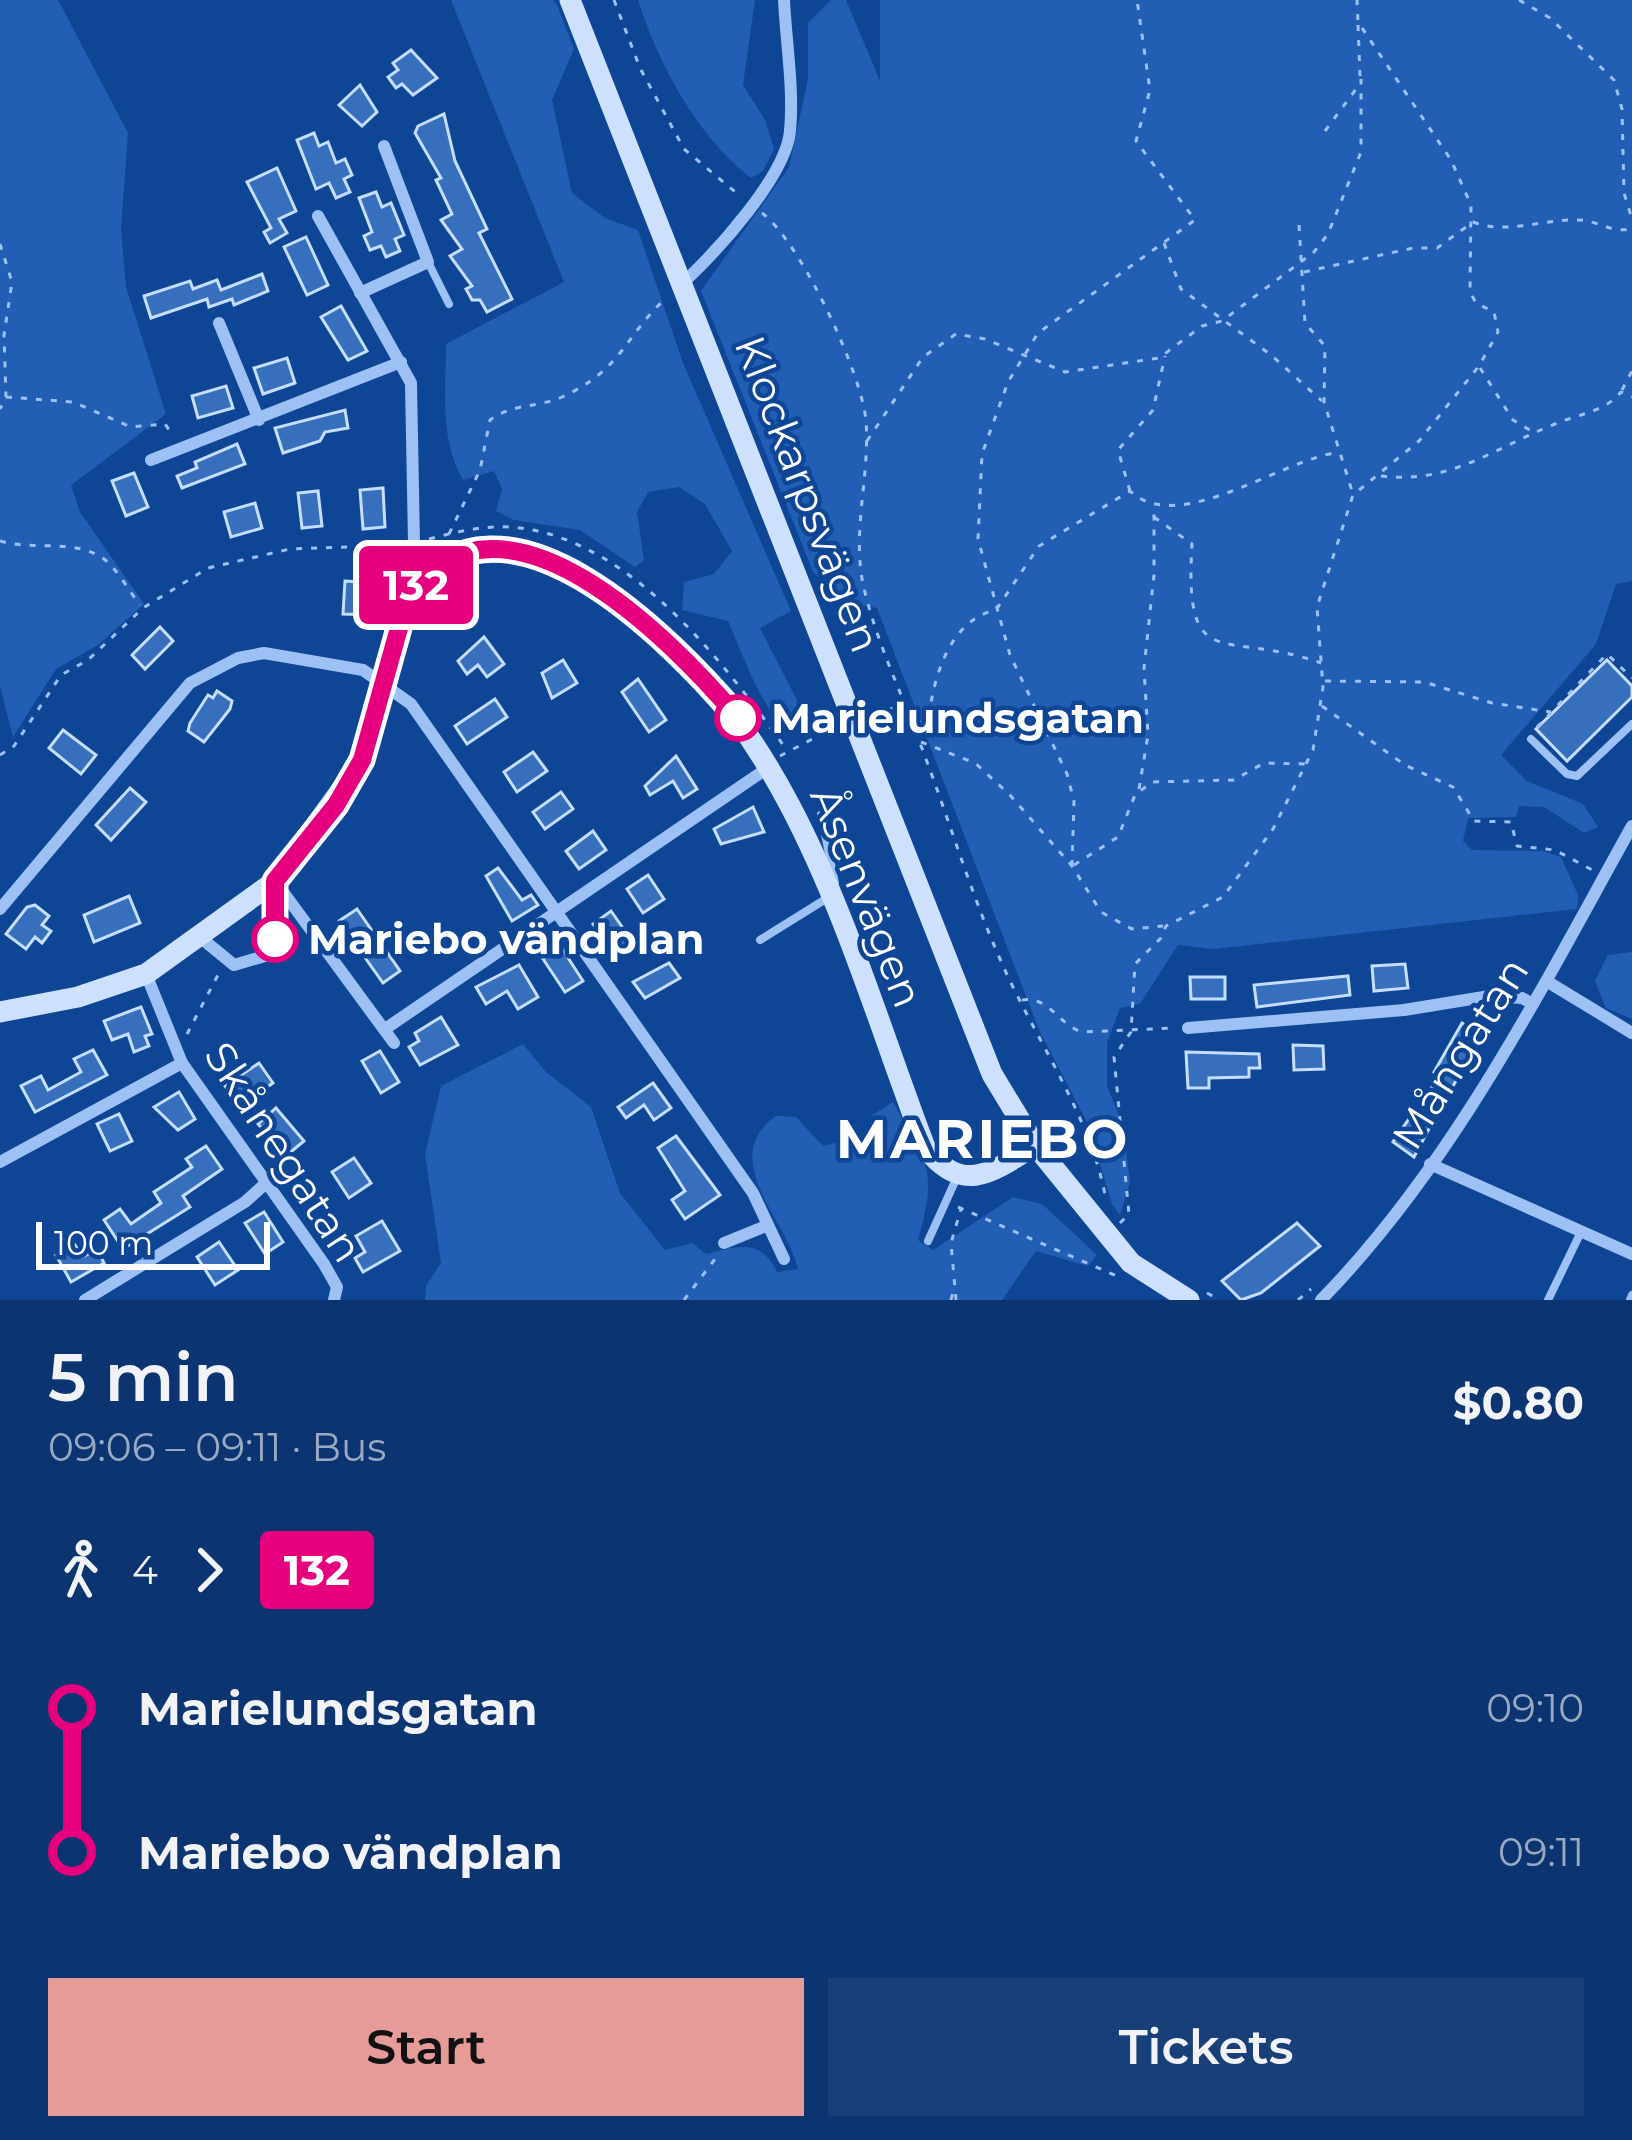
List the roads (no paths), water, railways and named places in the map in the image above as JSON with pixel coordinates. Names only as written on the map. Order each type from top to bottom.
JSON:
[{"type":"street","name":"Klockarpsvägen","points":[[570,0],[685,282],[968,1021],[1035,1145]]},
{"type":"street","points":[[685,282],[775,172],[790,134],[784,0]]},
{"type":"street","points":[[360,292],[428,262],[384,146]]},
{"type":"street","points":[[0,1012],[78,997],[146,974],[201,938],[275,881],[336,805],[362,760],[408,596],[423,575],[414,543],[414,406],[401,362],[318,216]]},
{"type":"street","points":[[219,323],[260,420]]},
{"type":"street","points":[[151,460],[401,362]]},
{"type":"street","name":"Åsenvägen","points":[[423,575],[485,551],[539,557],[577,574],[645,620],[694,665],[757,741],[770,766],[830,896],[925,1147],[958,1176]]},
{"type":"street","points":[[0,909],[175,698],[210,670],[238,658],[278,654],[363,670],[411,704],[753,1193],[784,1259]]},
{"type":"street","points":[[385,1029],[770,766]]},
{"type":"street","name":"Mångatan","points":[[1327,1294],[1430,1164],[1547,982],[1632,826]]},
{"type":"street","points":[[201,938],[225,962],[255,963],[270,950],[277,921],[275,881]]},
{"type":"street","points":[[275,881],[394,1043]]},
{"type":"street","name":"Skånegatan","points":[[146,974],[180,1057],[324,1264],[337,1287],[334,1300]]},
{"type":"street","points":[[1547,982],[1632,1033]]},
{"type":"street","points":[[1188,1028],[1404,1010],[1490,996],[1522,998],[1533,1004]]},
{"type":"street","points":[[0,1162],[180,1057]]},
{"type":"street","points":[[958,1176],[980,1175],[1035,1145],[1131,1262],[1197,1296]]},
{"type":"street","points":[[1430,1164],[1632,1254]]},
{"type":"street","points":[[85,1300],[244,1202],[265,1184]]},
{"type":"street","points":[[724,1243],[766,1226]]},
{"type":"lane","points":[[428,262],[449,304]]},
{"type":"lane","points":[[1531,739],[1567,774],[1577,776],[1632,724]]},
{"type":"lane","points":[[760,940],[830,896],[835,872],[821,815]]},
{"type":"lane","points":[[928,1241],[958,1176]]},
{"type":"lane","points":[[1548,1300],[1581,1232]]},
{"type":"place","name":"Marielundsgatan","points":[[738,718]]},
{"type":"place","name":"Mariebo vändplan","points":[[275,939]]},
{"type":"district","name":"MARIEBO","points":[[983,1139]]}]
